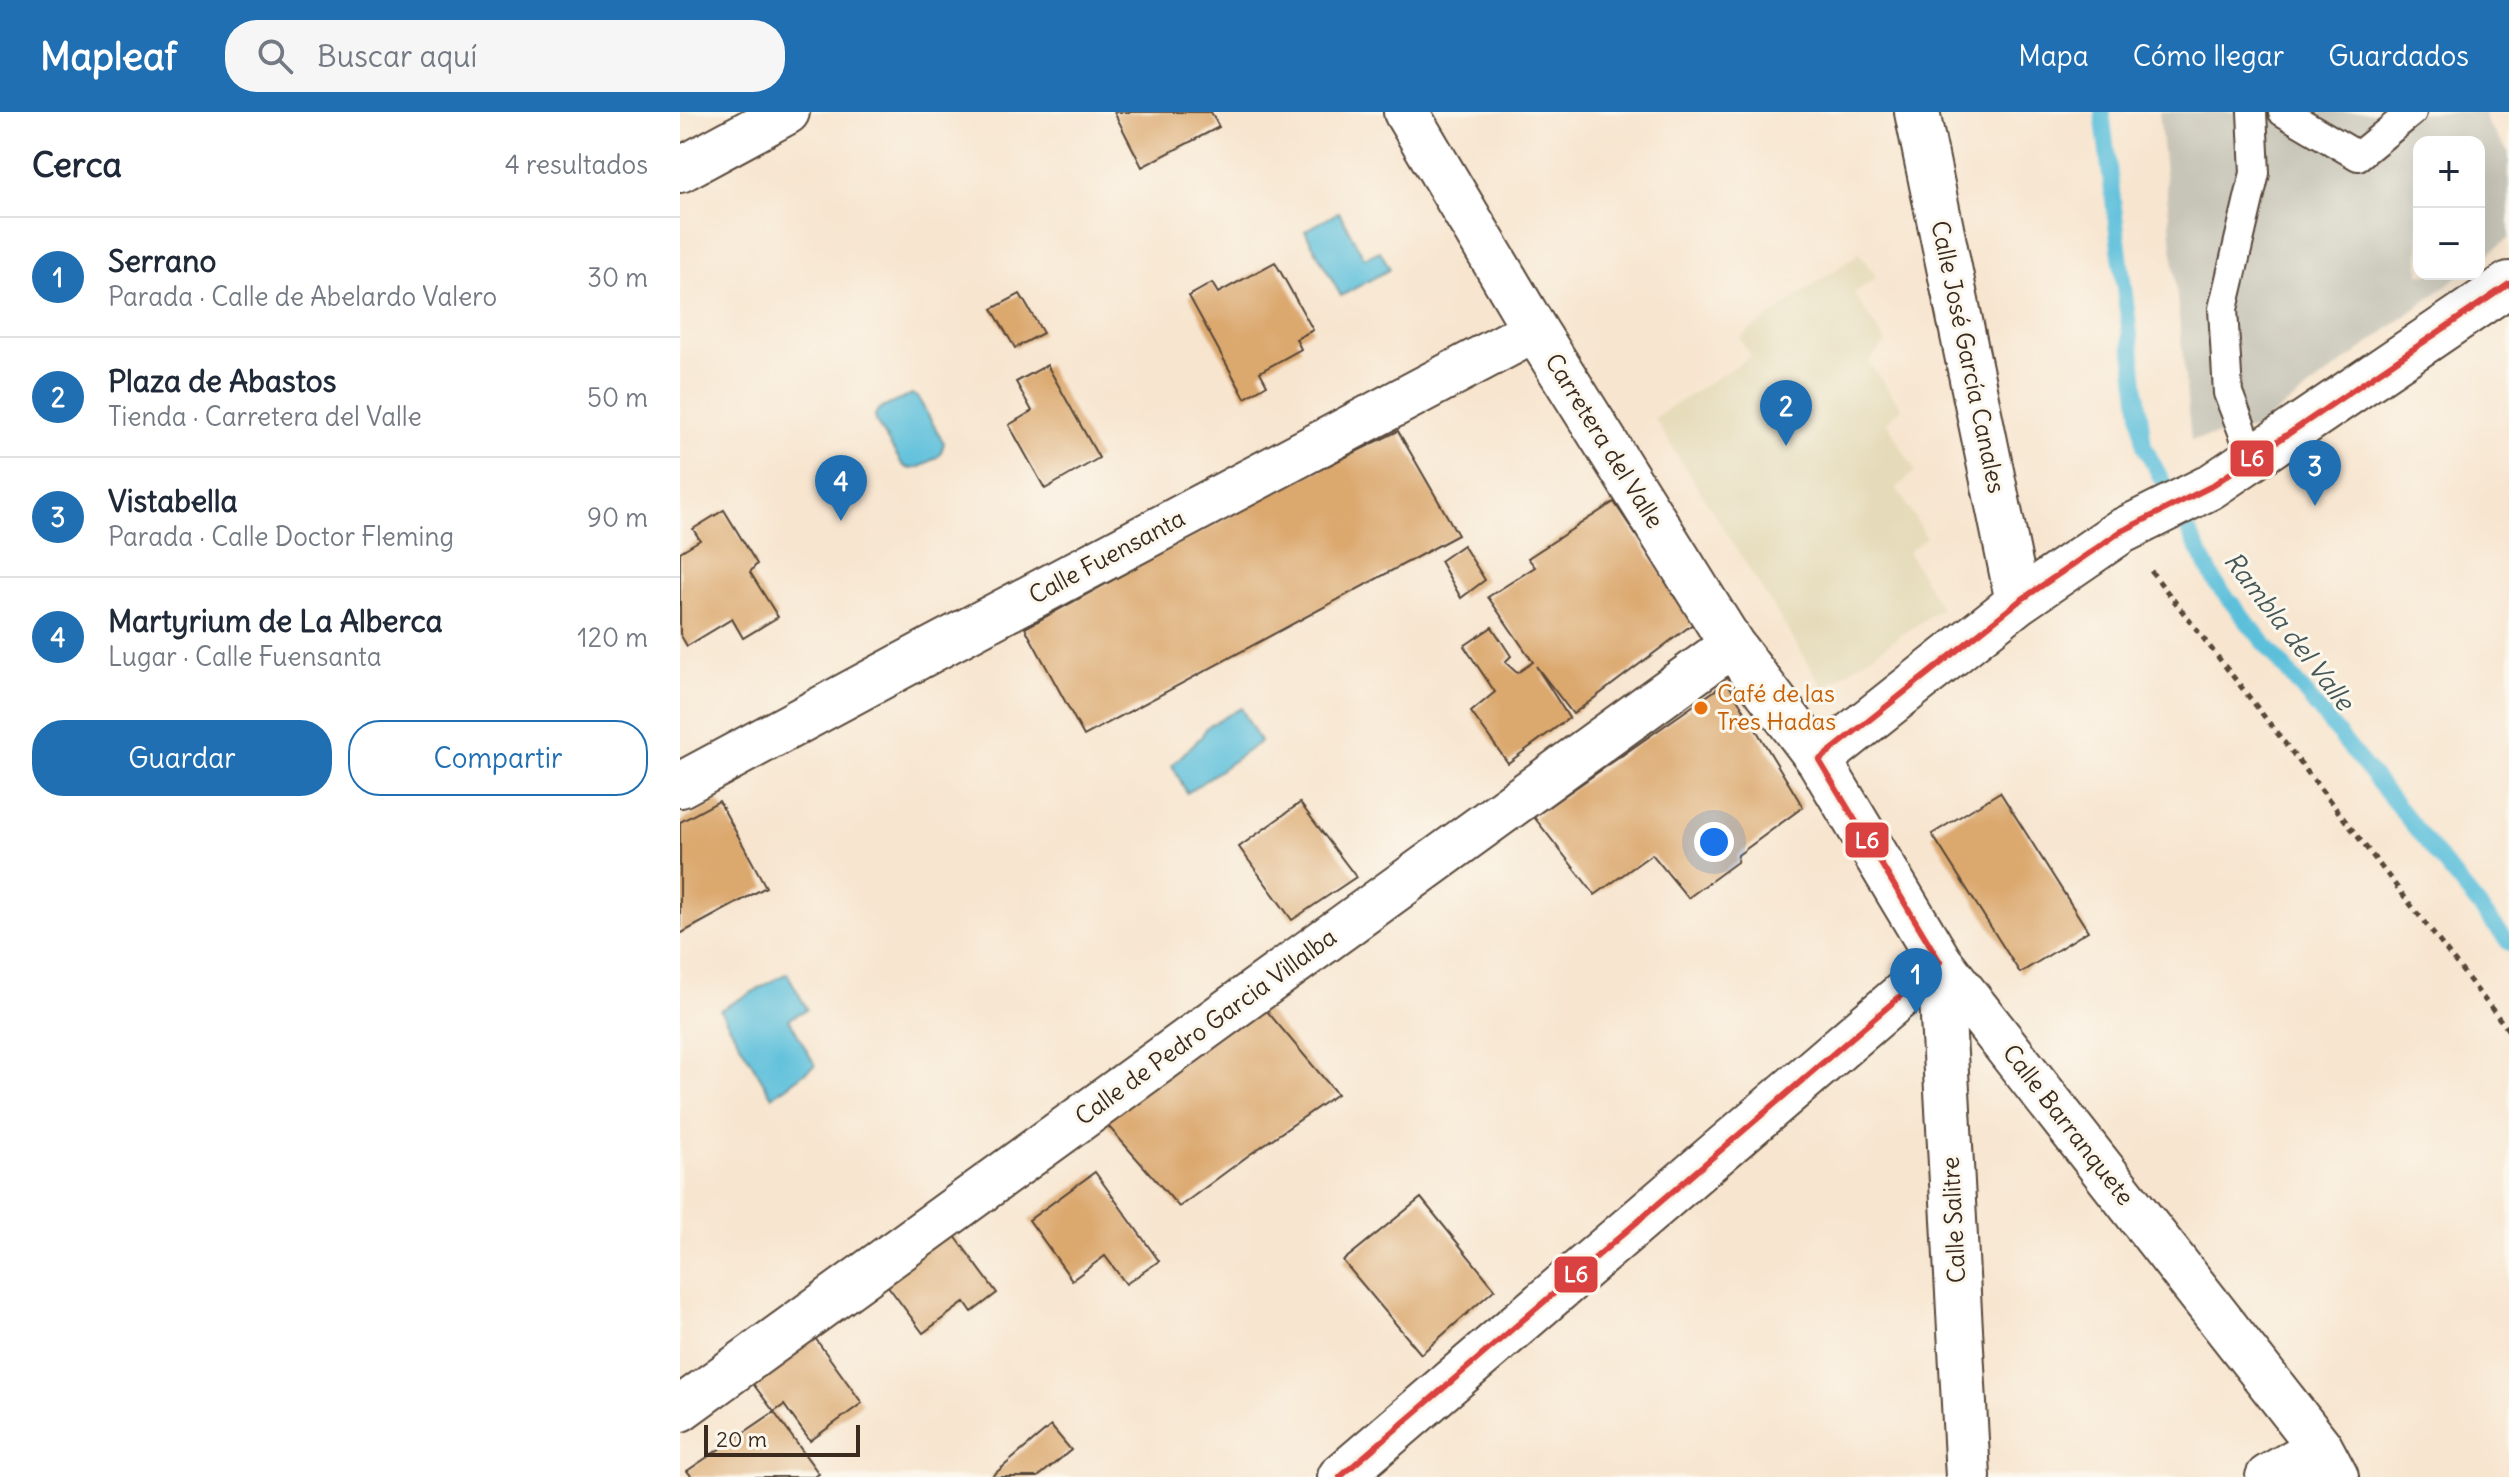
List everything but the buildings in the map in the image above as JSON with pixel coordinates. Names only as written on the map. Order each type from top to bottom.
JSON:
[{"type":"street","points":[[680,170],[787,112]]},
{"type":"street","name":"Carretera del Valle","points":[[1406,112],[1535,330],[1732,645],[1819,760]]},
{"type":"street","name":"Calle José García Canales","points":[[1917,112],[2018,602]]},
{"type":"street","points":[[1819,760],[2018,602],[2120,532],[2210,487],[2509,284]]},
{"type":"street","name":"Calle Fuensanta","points":[[680,785],[1535,330]]},
{"type":"street","name":"Calle de Pedro Garcia Villalba","points":[[680,1409],[1732,645]]},
{"type":"street","name":"Calle Barranquete","points":[[1819,760],[1940,962],[2328,1462]]},
{"type":"street","points":[[1340,1477],[1940,962]]},
{"type":"street","name":"Calle Salitre","points":[[1940,962],[1968,1477]]},
{"type":"street","points":[[2268,1477],[2328,1462]]},
{"type":"lane","points":[[2252,112],[2255,173],[2223,309],[2228,393],[2253,458]]},
{"type":"lane","points":[[2283,112],[2358,156],[2412,112]]},
{"type":"path","points":[[2120,532],[2509,1031]]},
{"type":"shaded area","points":[[2159,112],[2484,112],[2487,123],[2509,153],[2509,238],[2485,256],[2485,136],[2413,136],[2413,280],[2453,280],[2255,429],[2191,440]]},
{"type":"shaded area","points":[[1859,253],[1877,277],[1854,293],[1886,342],[1868,362],[1902,408],[1887,422],[1915,471],[1897,488],[1926,537],[1908,552],[1941,608],[1824,688],[1654,418],[1751,356],[1739,338]]},
{"type":"water","points":[[1339,212],[1364,258],[1380,251],[1390,269],[1341,296],[1305,231]]},
{"type":"water","points":[[912,394],[918,398],[944,443],[940,455],[921,467],[911,469],[902,464],[876,422],[875,415],[878,410]]},
{"type":"water","points":[[1241,708],[1260,742],[1187,793],[1172,765],[1207,727]]},
{"type":"water","points":[[787,973],[807,1009],[789,1019],[815,1065],[772,1097],[720,1010]]},
{"type":"waterway","name":"Rambla del Valle","points":[[2102,112],[2144,446],[2217,585],[2509,943]]},
{"type":"transit line","name":"L6","points":[[1340,1477],[1940,962],[1819,760],[2018,602],[2120,532],[2210,487],[2509,284]]},
{"type":"place","name":"Plaza de Abastos","points":[[1786,446]]},
{"type":"place","name":"Vistabella","points":[[2315,506]]},
{"type":"place","name":"Martyrium de La Alberca","points":[[841,521]]},
{"type":"place","name":"Café de las Tres Hadas","points":[[1701,708]]},
{"type":"place","name":"Serrano","points":[[1916,1014]]}]
